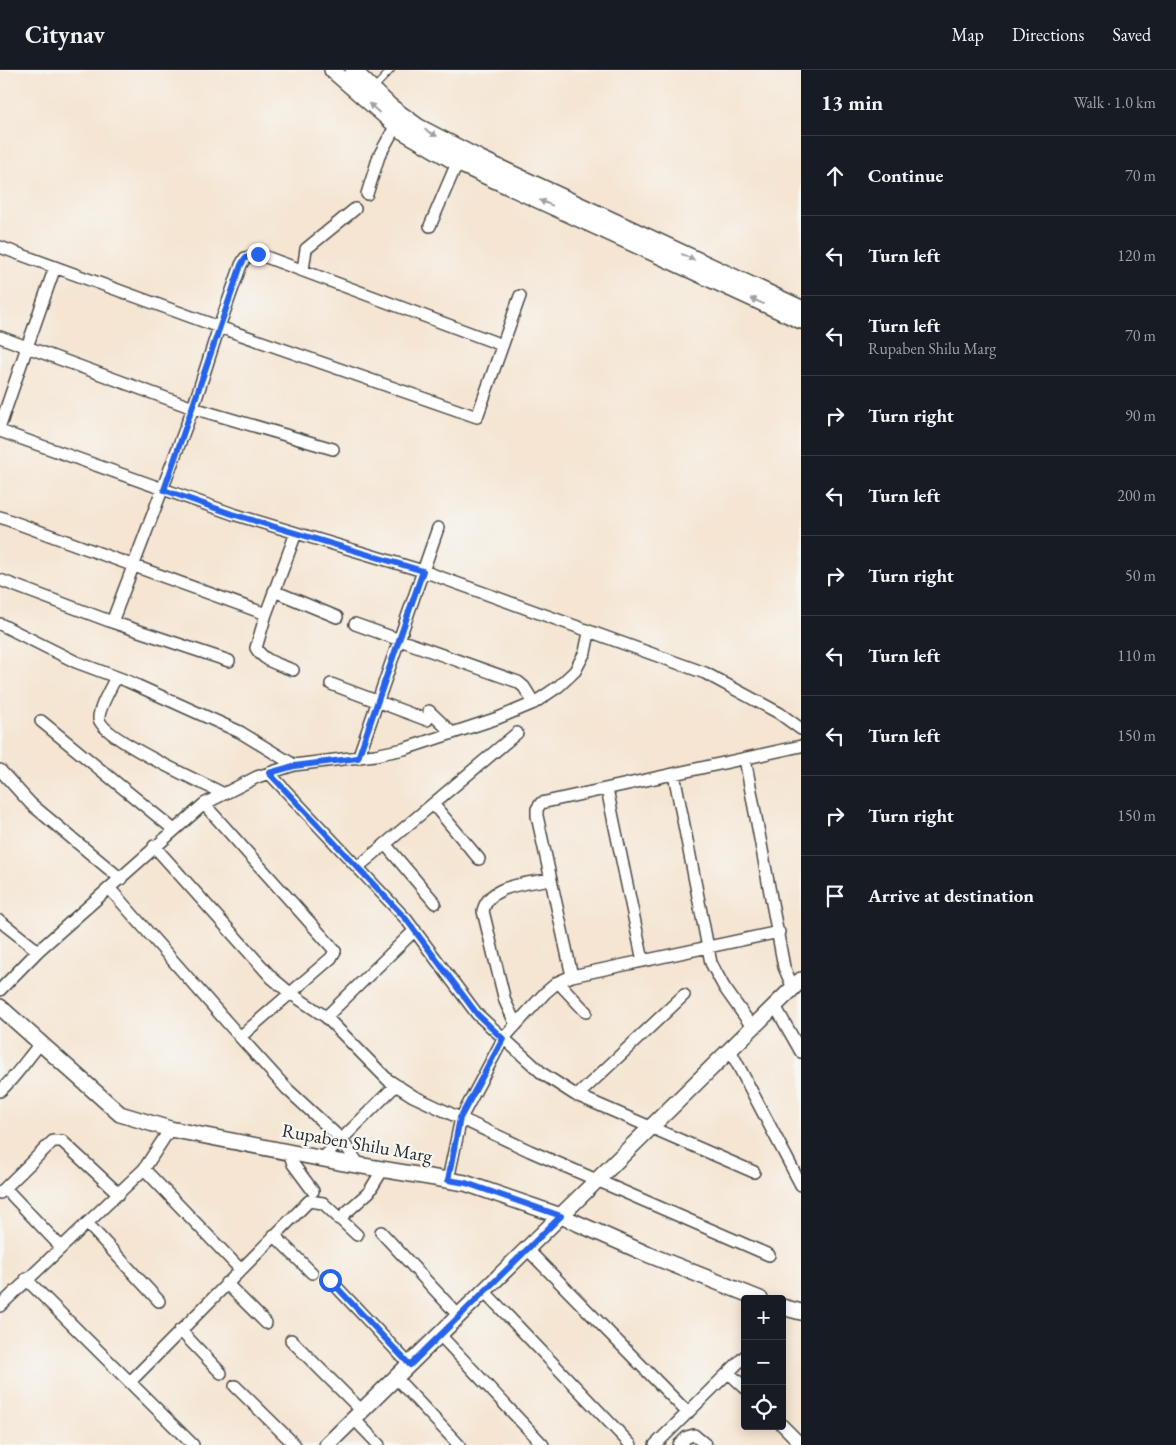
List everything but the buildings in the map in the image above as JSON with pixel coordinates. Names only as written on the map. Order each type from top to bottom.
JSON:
[{"type":"street","points":[[332,70],[457,163],[801,321]]},
{"type":"street","points":[[353,70],[373,89],[398,120],[801,308]]},
{"type":"street","points":[[367,194],[379,156],[398,120]]},
{"type":"street","points":[[430,226],[457,163]]},
{"type":"street","points":[[303,270],[306,249],[355,210]]},
{"type":"street","points":[[0,247],[219,327],[477,417],[520,296]]},
{"type":"street","points":[[112,622],[194,408],[219,327],[245,258],[258,254],[502,344]]},
{"type":"street","points":[[0,426],[55,267]]},
{"type":"street","points":[[0,337],[194,408],[333,449]]},
{"type":"street","points":[[0,431],[232,514],[423,571],[589,633],[705,673],[779,713],[801,729]]},
{"type":"street","points":[[0,517],[266,614]]},
{"type":"street","points":[[358,758],[438,528]]},
{"type":"street","points":[[293,670],[267,659],[259,654],[256,648],[274,591],[296,533]]},
{"type":"street","points":[[0,580],[112,622],[229,661]]},
{"type":"street","points":[[274,591],[337,617]]},
{"type":"street","points":[[0,624],[76,662],[116,676],[240,732],[294,766]]},
{"type":"street","points":[[355,624],[398,641],[518,682],[524,687],[534,703]]},
{"type":"street","points":[[0,990],[38,951],[110,889],[173,829],[204,804],[222,793],[269,773],[294,766],[358,758],[404,749],[498,718],[534,703],[559,686],[575,671],[585,652],[589,633]]},
{"type":"street","points":[[116,676],[99,713],[100,721],[106,728],[132,747],[222,793]]},
{"type":"street","points":[[330,684],[377,703],[428,716],[452,733]]},
{"type":"street","points":[[41,721],[173,829]]},
{"type":"street","points":[[358,867],[517,733]]},
{"type":"street","points":[[572,976],[537,809],[541,803],[801,746]]},
{"type":"street","points":[[327,1445],[797,984],[784,967],[779,932],[745,759]]},
{"type":"street","points":[[0,770],[31,804],[121,879]]},
{"type":"street","points":[[269,773],[415,930],[477,1014],[543,1074],[577,1096],[650,1129],[754,1172]]},
{"type":"street","points":[[674,774],[707,947],[717,976],[753,1028]]},
{"type":"street","points":[[607,789],[643,961]]},
{"type":"street","points":[[204,804],[334,951],[331,958],[240,1037]]},
{"type":"street","points":[[433,804],[479,859]]},
{"type":"street","points":[[385,844],[435,903]]},
{"type":"street","points":[[154,846],[272,978],[290,993],[326,1017],[388,1080],[413,1096],[460,1118],[596,1180],[769,1255]]},
{"type":"street","points":[[516,1025],[505,1001],[483,912],[484,906],[490,896],[497,892],[551,879]]},
{"type":"street","points":[[110,889],[287,1089],[341,1139],[360,1166]]},
{"type":"street","points":[[0,921],[38,951]]},
{"type":"street","points":[[326,1017],[415,930]]},
{"type":"street","points":[[448,1180],[460,1118],[503,1039],[558,982],[572,976],[779,932]]},
{"type":"street","points":[[558,982],[586,1012]]},
{"type":"street","points":[[577,1096],[684,995]]},
{"type":"street","points":[[775,1006],[801,1052]]},
{"type":"street","name":"Rupaben Shilu Marg","points":[[0,1007],[120,1114],[170,1129],[360,1166],[466,1183],[561,1216],[647,1254],[750,1295]]},
{"type":"street","points":[[0,1091],[11,1082],[17,1070],[40,1044]]},
{"type":"street","points":[[730,1050],[801,1184]]},
{"type":"street","points":[[322,1158],[396,1085]]},
{"type":"street","points":[[0,1306],[26,1279],[144,1169],[170,1129]]},
{"type":"street","points":[[61,1247],[2,1190],[43,1148],[53,1141],[62,1141],[119,1194]]},
{"type":"street","points":[[289,1152],[294,1164],[313,1191]]},
{"type":"street","points":[[144,1169],[240,1269]]},
{"type":"street","points":[[339,1219],[369,1192],[383,1170]]},
{"type":"street","points":[[130,1382],[309,1201],[322,1203],[356,1235]]},
{"type":"street","points":[[87,1223],[159,1301]]},
{"type":"street","points":[[381,1232],[460,1316]]},
{"type":"street","points":[[274,1235],[312,1273]]},
{"type":"street","points":[[527,1250],[688,1413]]},
{"type":"street","points":[[26,1279],[193,1445]]},
{"type":"street","points":[[330,1280],[410,1365]]},
{"type":"street","points":[[226,1283],[266,1323]]},
{"type":"street","points":[[484,1291],[630,1445]]},
{"type":"street","points":[[180,1330],[221,1373]]},
{"type":"street","points":[[440,1335],[544,1445]]},
{"type":"street","points":[[291,1340],[358,1415],[379,1445]]},
{"type":"street","points":[[655,1445],[741,1360]]},
{"type":"street","points":[[729,1373],[742,1385]]},
{"type":"street","points":[[396,1378],[459,1445]]},
{"type":"street","points":[[235,1386],[295,1445]]},
{"type":"street","points":[[786,1429],[801,1444]]},
{"type":"street","points":[[679,1445],[687,1437],[694,1434],[706,1445]]},
{"type":"lane","points":[[373,89],[391,70]]},
{"type":"route","points":[[258,254],[245,258],[241,265],[219,327],[194,408],[164,490],[232,514],[423,571],[358,758],[294,766],[269,773],[406,919],[477,1014],[503,1039],[482,1082],[460,1118],[448,1180],[466,1183],[561,1216],[410,1365],[330,1280]]}]
